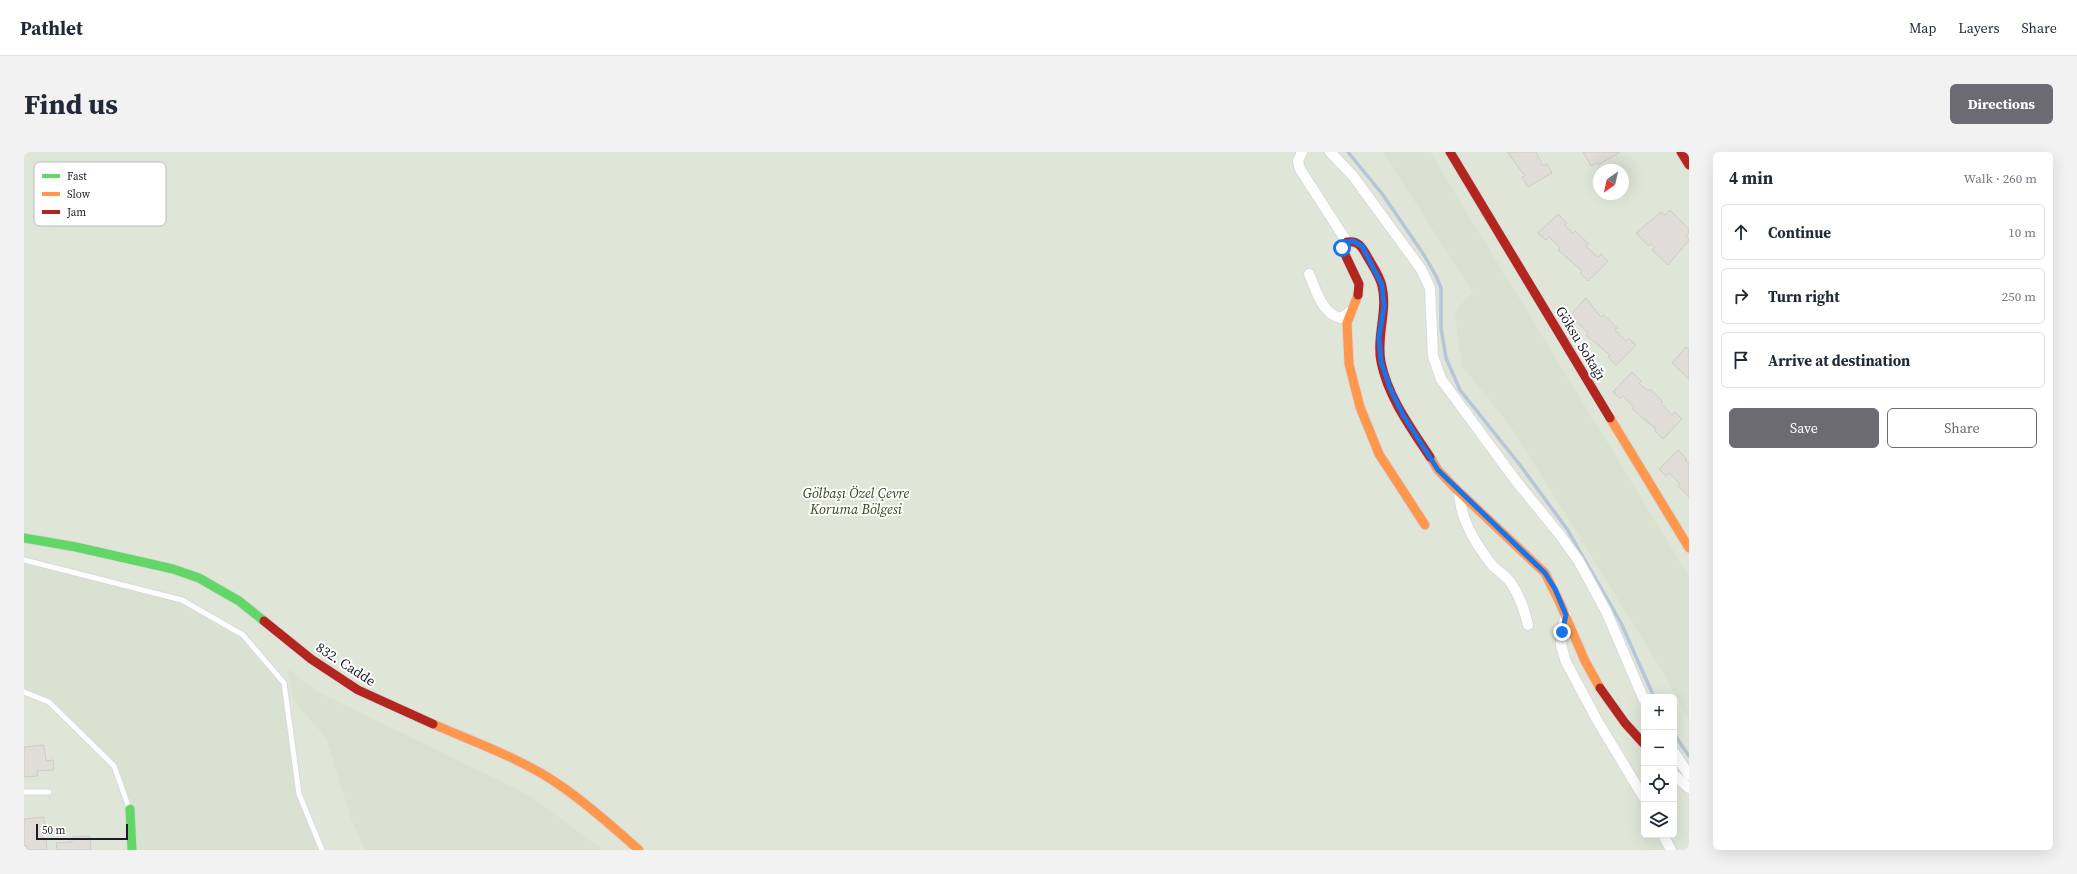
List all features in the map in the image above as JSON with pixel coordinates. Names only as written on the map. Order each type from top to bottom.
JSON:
[{"type":"street","points":[[1302,152],[1298,161],[1300,169],[1347,242]]},
{"type":"street","points":[[1330,152],[1353,176],[1422,269],[1430,288],[1432,356],[1441,379],[1516,481],[1560,535],[1578,560],[1606,610],[1641,694]]},
{"type":"street","name":"Göksu Sokağı","points":[[1450,152],[1689,548]]},
{"type":"street","points":[[1681,152],[1689,165]]},
{"type":"street","points":[[1425,525],[1379,454],[1360,407],[1349,364],[1347,345],[1347,323],[1358,298],[1359,284],[1342,248],[1347,242],[1353,241],[1362,246],[1382,285],[1384,306],[1379,337],[1381,362],[1390,388],[1421,446],[1438,470],[1459,492],[1545,573],[1555,589],[1579,649],[1611,704],[1641,740]]},
{"type":"street","points":[[1310,274],[1329,312],[1335,317],[1341,318],[1352,310]]},
{"type":"street","points":[[1459,492],[1463,515],[1476,542],[1494,566],[1514,588],[1523,602],[1528,625]]},
{"type":"street","name":"832. Cadde","points":[[24,538],[83,548],[173,569],[200,578],[239,601],[311,659],[358,690],[494,751],[534,770],[561,786],[611,824],[639,850]]},
{"type":"street","points":[[1566,615],[1562,632],[1562,645],[1566,662],[1597,720],[1641,793]]},
{"type":"street","points":[[1677,757],[1689,775]]},
{"type":"street","points":[[1677,778],[1689,788]]},
{"type":"street","points":[[130,810],[132,850]]},
{"type":"street","points":[[1665,838],[1671,850]]},
{"type":"lane","points":[[24,560],[182,600],[243,635],[284,683],[299,794],[322,850]]},
{"type":"lane","points":[[24,692],[49,702],[114,766],[130,810]]},
{"type":"lane","points":[[24,792],[49,792]]},
{"type":"green space","name":"Gölbaşı Özel Çevre Koruma Bölgesi","points":[[24,152],[1689,152],[1689,850],[24,850]]},
{"type":"green space","points":[[1383,152],[1430,152],[1689,576],[1689,720],[1677,698],[1677,694],[1675,694],[1658,664],[1511,427],[1462,366],[1455,315],[1461,304],[1473,293]]},
{"type":"green space","points":[[24,560],[182,600],[243,635],[284,683],[299,794],[322,850],[132,850],[130,809],[114,766],[49,702],[24,692]]},
{"type":"green space","points":[[288,669],[318,692],[529,795],[603,850],[365,850],[351,819],[326,738],[293,700]]},
{"type":"building","points":[[1507,152],[1536,152],[1543,166],[1547,164],[1552,173],[1528,187],[1522,177],[1525,176]]},
{"type":"building","points":[[1583,152],[1620,152],[1600,164],[1597,163],[1591,166]]},
{"type":"building","points":[[1670,210],[1689,229],[1689,233],[1686,236],[1689,240],[1668,265],[1652,250],[1655,247],[1651,244],[1649,246],[1636,233],[1661,212],[1665,215]]},
{"type":"building","points":[[1558,214],[1567,223],[1565,225],[1573,233],[1575,231],[1589,244],[1586,246],[1598,257],[1601,254],[1608,261],[1588,281],[1580,273],[1582,271],[1558,250],[1560,248],[1549,237],[1546,240],[1538,233]]},
{"type":"building","points":[[1586,298],[1601,317],[1604,315],[1617,328],[1615,330],[1626,341],[1629,338],[1636,345],[1616,365],[1608,357],[1610,355],[1586,335],[1588,333],[1577,322],[1574,325],[1567,318]]},
{"type":"building","points":[[1686,347],[1689,350],[1689,379],[1672,363]]},
{"type":"building","points":[[1632,372],[1641,381],[1639,383],[1648,391],[1650,389],[1663,402],[1661,404],[1672,415],[1675,412],[1682,419],[1663,439],[1655,431],[1656,429],[1632,409],[1634,407],[1623,396],[1620,399],[1613,392]]},
{"type":"building","points":[[1678,450],[1687,459],[1685,460],[1689,464],[1689,497],[1678,486],[1680,484],[1669,473],[1666,476],[1659,469]]},
{"type":"building","points":[[44,745],[46,761],[53,760],[54,770],[37,771],[38,776],[24,777],[24,747]]},
{"type":"building","points":[[44,817],[47,850],[27,850],[27,846],[24,846],[24,819]]},
{"type":"building","points":[[90,836],[91,850],[57,850],[56,843],[72,842],[72,837]]},
{"type":"waterway","points":[[1348,152],[1383,195],[1424,255],[1436,276],[1441,288],[1441,328],[1446,358],[1460,390],[1520,465],[1567,529],[1621,623],[1653,694]]},
{"type":"waterway","points":[[1677,738],[1689,756]]},
{"type":"traffic: fast","points":[[24,538],[76,547],[173,569],[199,578],[239,601],[264,621]]},
{"type":"traffic: fast","points":[[130,809],[132,850]]},
{"type":"traffic: slow","points":[[1358,295],[1347,323],[1349,364],[1360,407],[1379,454],[1425,525]]},
{"type":"traffic: slow","points":[[1610,418],[1689,548]]},
{"type":"traffic: slow","points":[[1430,457],[1438,470],[1454,487],[1545,573],[1585,661],[1600,688]]},
{"type":"traffic: slow","points":[[433,724],[499,752],[546,776],[581,801],[639,850]]},
{"type":"traffic: jam","points":[[1450,152],[1610,418]]},
{"type":"traffic: jam","points":[[1681,152],[1689,165]]},
{"type":"traffic: jam","points":[[1358,295],[1359,284],[1342,248],[1347,242],[1357,243],[1361,247],[1380,278],[1384,305],[1380,352],[1384,375],[1401,412],[1430,457]]},
{"type":"traffic: jam","points":[[264,621],[311,659],[358,690],[433,724]]},
{"type":"traffic: jam","points":[[1600,688],[1625,723],[1641,741]]},
{"type":"route","points":[[1342,248],[1347,242],[1353,241],[1362,246],[1382,285],[1384,306],[1379,337],[1381,362],[1390,388],[1403,415],[1421,446],[1438,470],[1545,573],[1555,589],[1566,615],[1562,632]]}]
